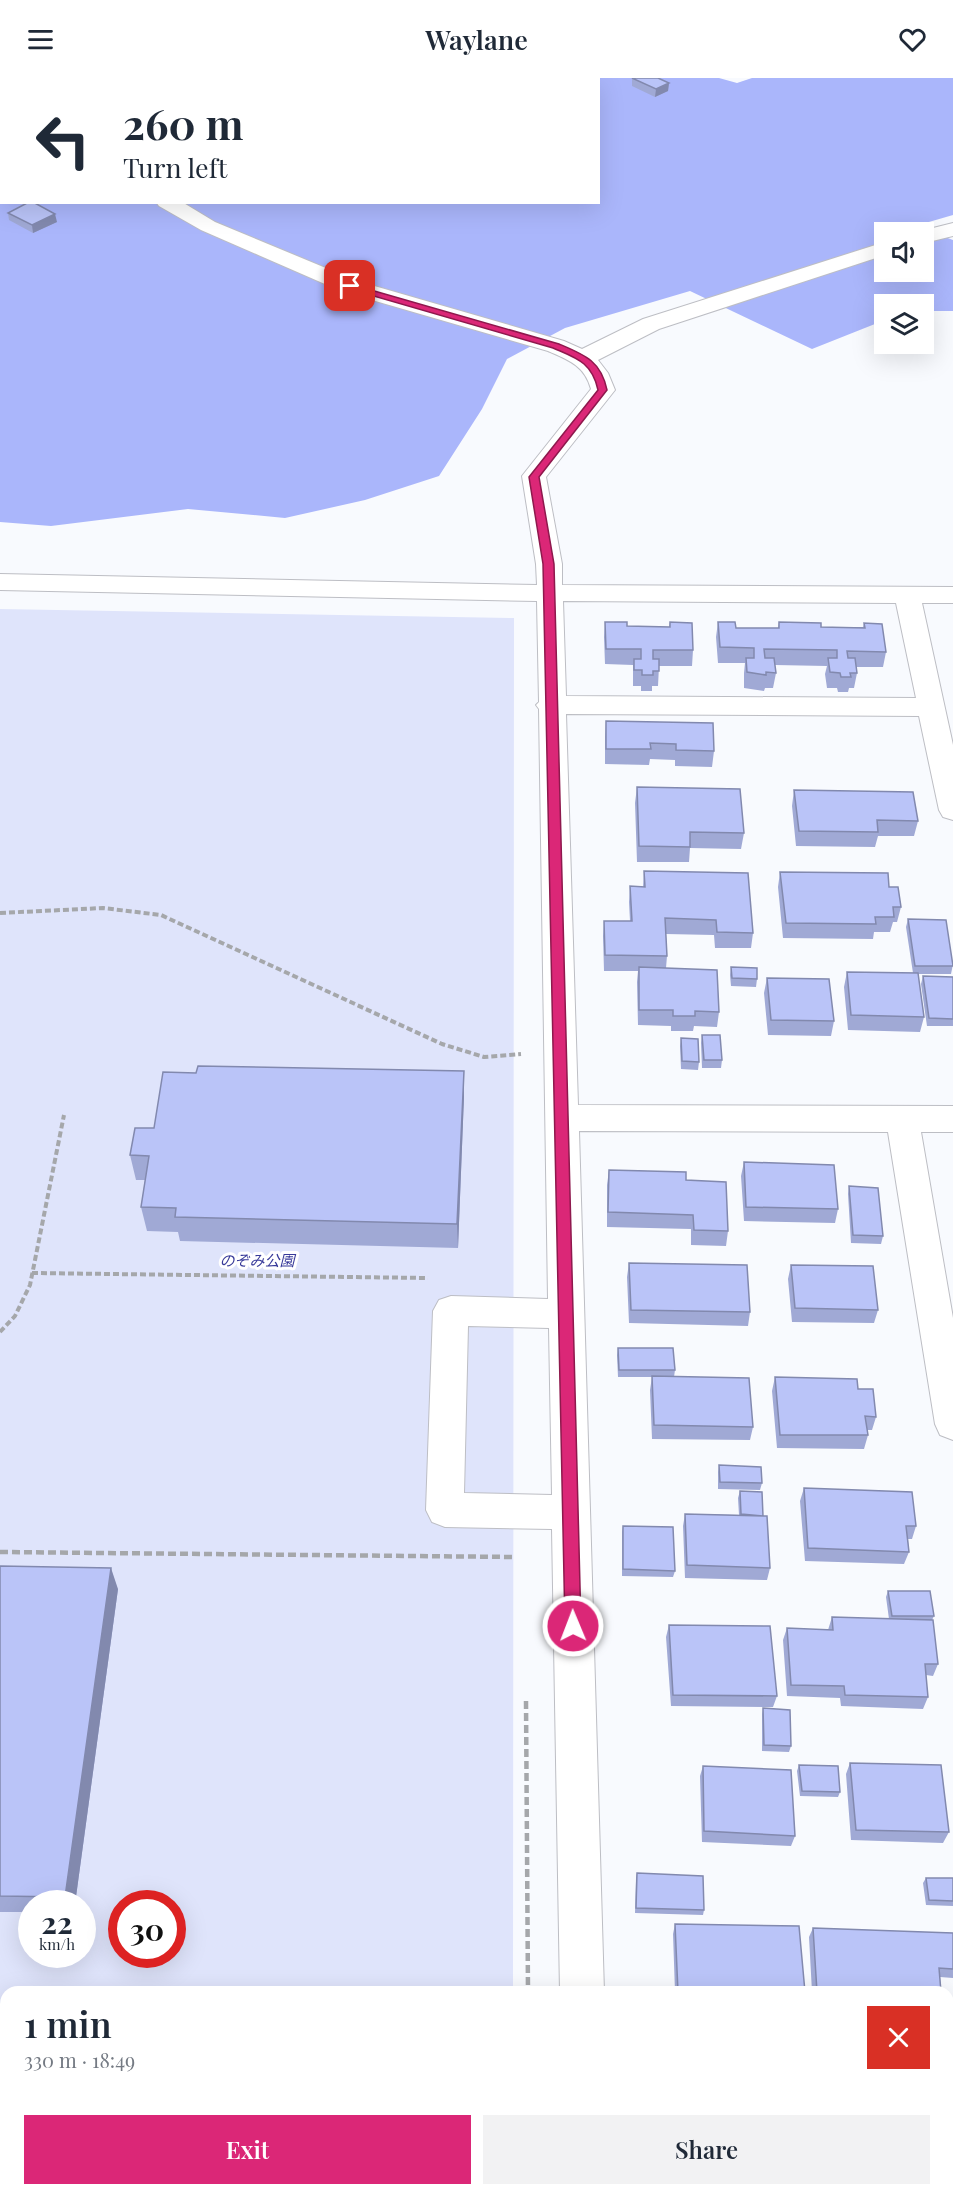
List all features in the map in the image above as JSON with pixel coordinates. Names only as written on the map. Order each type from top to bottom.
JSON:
[{"type":"street","points":[[170,204],[208,226],[350,286],[556,346],[583,358],[600,375],[603,390],[534,477],[549,564],[550,705],[582,1986]]},
{"type":"street","points":[[934,234],[953,229]]},
{"type":"street","points":[[583,358],[651,324],[874,252]]},
{"type":"street","points":[[0,582],[548,593],[953,595]]},
{"type":"street","points":[[907,594],[953,810]]},
{"type":"street","points":[[550,705],[931,707]]},
{"type":"street","points":[[562,1118],[953,1119]]},
{"type":"street","points":[[902,1119],[953,1424]]},
{"type":"street","points":[[566,1314],[451,1311],[445,1510],[570,1512]]},
{"type":"path","points":[[0,913],[103,908],[161,915],[442,1044],[484,1057],[528,1054]]},
{"type":"path","points":[[0,1332],[15,1316],[30,1285],[64,1115]]},
{"type":"path","points":[[32,1274],[435,1278]]},
{"type":"path","points":[[0,1551],[526,1557],[525,1511]]},
{"type":"path","points":[[526,1698],[528,1986]]},
{"type":"green space","name":"のぞみ公園","points":[[0,609],[514,618],[513,1986],[0,1986]]},
{"type":"shaded area","points":[[600,78],[719,78],[737,83],[752,78],[953,78],[953,215],[929,222],[874,222],[874,282],[934,282],[934,233],[953,240],[953,311],[934,311],[934,294],[874,294],[874,324],[812,349],[690,291],[565,328],[507,359],[482,409],[439,476],[365,500],[285,518],[188,509],[51,526],[0,522],[0,204],[600,204]]},
{"type":"building","points":[[632,78],[658,78],[669,83],[656,89]]},
{"type":"building","points":[[25,204],[37,204],[55,214],[32,225],[8,213]]},
{"type":"building","points":[[605,622],[627,622],[627,626],[670,627],[670,622],[692,623],[693,650],[653,650],[653,659],[659,659],[659,671],[653,671],[653,675],[642,675],[642,670],[634,670],[634,659],[641,659],[641,649],[606,649]]},
{"type":"building","points":[[718,622],[735,622],[736,628],[779,628],[779,622],[821,623],[821,627],[865,628],[864,623],[882,624],[886,652],[847,651],[848,658],[855,658],[857,673],[850,673],[851,677],[841,677],[840,673],[830,672],[828,658],[837,658],[837,650],[764,649],[765,658],[774,658],[776,673],[766,672],[766,675],[747,672],[746,658],[754,658],[754,648],[720,647]]},
{"type":"building","points":[[606,721],[713,723],[714,751],[676,750],[676,744],[650,743],[651,749],[606,749]]},
{"type":"building","points":[[637,787],[740,789],[744,833],[690,832],[690,847],[639,846]]},
{"type":"building","points":[[794,790],[913,792],[918,821],[877,820],[878,832],[799,831]]},
{"type":"building","points":[[644,871],[748,873],[753,933],[717,932],[716,920],[665,918],[667,956],[605,955],[604,921],[632,921],[630,886],[645,887]]},
{"type":"building","points":[[780,872],[888,873],[889,887],[898,887],[901,907],[893,907],[894,917],[875,917],[876,924],[786,923]]},
{"type":"building","points":[[908,919],[946,920],[953,966],[915,966]]},
{"type":"building","points":[[639,967],[717,970],[719,1012],[695,1011],[695,1016],[673,1016],[673,1010],[639,1010]]},
{"type":"building","points":[[731,967],[757,968],[757,979],[732,978]]},
{"type":"building","points":[[847,972],[918,973],[924,1017],[851,1015]]},
{"type":"building","points":[[923,976],[953,977],[953,1019],[929,1018]]},
{"type":"building","points":[[767,978],[829,979],[834,1021],[771,1020]]},
{"type":"building","points":[[702,1035],[720,1035],[722,1060],[704,1060]]},
{"type":"building","points":[[681,1038],[698,1039],[699,1062],[682,1061]]},
{"type":"building","points":[[198,1066],[464,1071],[457,1224],[175,1217],[176,1208],[141,1207],[149,1156],[130,1155],[135,1128],[154,1128],[163,1072],[196,1073]]},
{"type":"building","points":[[744,1162],[834,1165],[838,1209],[746,1207]]},
{"type":"building","points":[[609,1170],[686,1172],[686,1180],[726,1182],[728,1231],[694,1230],[693,1215],[608,1212]]},
{"type":"building","points":[[849,1186],[878,1188],[883,1236],[853,1235]]},
{"type":"building","points":[[629,1263],[747,1265],[750,1312],[631,1310]]},
{"type":"building","points":[[791,1265],[873,1266],[878,1310],[795,1308]]},
{"type":"building","points":[[618,1348],[673,1348],[675,1370],[619,1370]]},
{"type":"building","points":[[652,1376],[749,1378],[753,1427],[654,1425]]},
{"type":"building","points":[[775,1377],[857,1379],[858,1389],[873,1389],[876,1417],[865,1416],[868,1435],[780,1435]]},
{"type":"building","points":[[719,1465],[761,1467],[762,1483],[720,1482]]},
{"type":"building","points":[[804,1488],[912,1492],[916,1526],[906,1526],[909,1552],[808,1548]]},
{"type":"building","points":[[740,1491],[762,1492],[763,1516],[741,1514]]},
{"type":"building","points":[[685,1514],[767,1516],[770,1568],[687,1565]]},
{"type":"building","points":[[623,1526],[673,1527],[675,1571],[623,1569]]},
{"type":"building","points":[[0,1566],[111,1568],[66,1890],[18,1890],[18,1896],[0,1896]]},
{"type":"building","points":[[888,1591],[930,1591],[934,1616],[892,1616]]},
{"type":"building","points":[[832,1617],[933,1620],[938,1664],[925,1664],[928,1697],[845,1695],[844,1686],[791,1685],[787,1628],[833,1630]]},
{"type":"building","points":[[669,1625],[770,1626],[777,1696],[673,1695]]},
{"type":"building","points":[[763,1708],[790,1710],[791,1746],[764,1745]]},
{"type":"building","points":[[850,1763],[941,1765],[949,1832],[856,1830]]},
{"type":"building","points":[[799,1765],[838,1766],[840,1792],[802,1791]]},
{"type":"building","points":[[703,1766],[791,1770],[795,1836],[704,1831]]},
{"type":"building","points":[[637,1873],[703,1876],[704,1910],[636,1908]]},
{"type":"building","points":[[926,1878],[953,1878],[953,1901],[929,1900]]},
{"type":"building","points":[[675,1924],[799,1926],[804,1986],[678,1986]]},
{"type":"building","points":[[813,1928],[953,1933],[953,1969],[939,1968],[940,1986],[817,1986]]},
{"type":"route","points":[[350,286],[556,346],[583,358],[600,375],[603,390],[534,477],[549,564],[550,705],[573,1626]]}]
